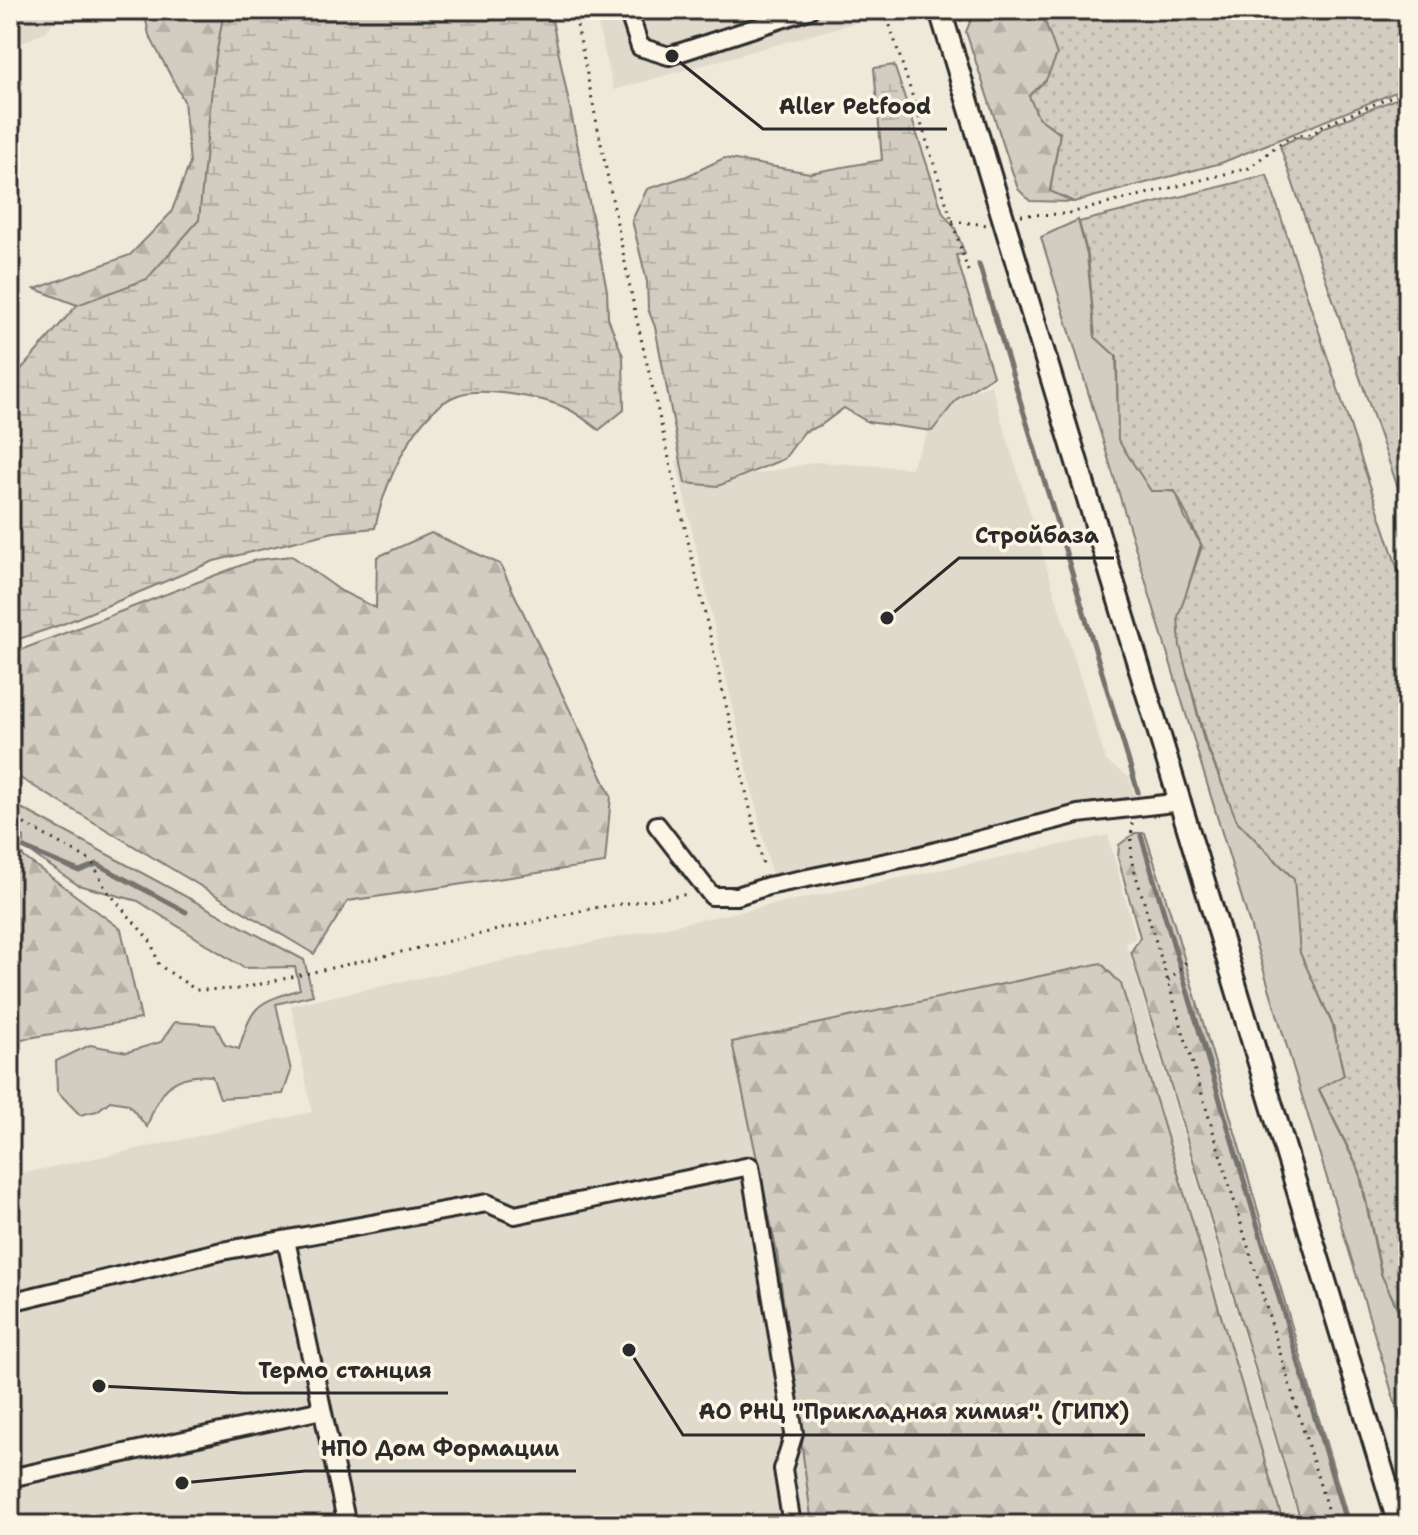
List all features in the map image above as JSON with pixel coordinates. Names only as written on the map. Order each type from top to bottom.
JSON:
[{"type":"main road","points":[[942,17],[1399,1525]]},
{"type":"lane","points":[[628,10],[640,47],[669,56],[809,10]]},
{"type":"lane","points":[[657,825],[712,896],[737,896],[768,886],[921,855],[1078,814],[1182,802]]},
{"type":"lane","points":[[10,1302],[222,1251],[487,1203],[515,1215],[750,1166],[794,1433],[783,1469],[792,1525]]},
{"type":"lane","points":[[286,1240],[347,1525]]},
{"type":"lane","points":[[10,1478],[322,1410]]},
{"type":"path","points":[[574,10],[635,312],[768,886]]},
{"type":"path","points":[[885,10],[968,271]]},
{"type":"path","points":[[942,17],[987,10]]},
{"type":"path","points":[[952,221],[988,225],[1002,219],[1066,214],[1249,168],[1283,141],[1296,135],[1313,134],[1322,126],[1402,95],[1408,82]]},
{"type":"path","points":[[1402,95],[1408,111]]},
{"type":"path","points":[[1132,807],[1131,859],[1332,1525]]},
{"type":"path","points":[[10,816],[92,861],[105,888],[151,942],[159,965],[196,990],[239,989],[594,908],[679,893],[712,896]]},
{"type":"path","points":[[1168,981],[1186,962]]},
{"type":"shaded area","points":[[10,10],[65,10],[46,31],[18,45],[10,58]]},
{"type":"shaded area","points":[[594,10],[858,10],[861,21],[614,90]]},
{"type":"shaded area","points":[[991,385],[1106,761],[1129,777],[1137,802],[772,876],[676,461],[747,453],[756,474],[817,462],[910,468],[946,400]]},
{"type":"shaded area","points":[[1108,835],[1136,938],[1126,943],[1300,1525],[10,1525],[10,1176],[312,1112],[291,1005]]},
{"type":"green space","points":[[144,10],[293,10],[264,143],[153,300],[77,305],[35,289],[130,255],[171,213],[190,163],[184,101],[149,35]]},
{"type":"green space","points":[[224,10],[550,10],[607,290],[608,318],[623,356],[624,410],[599,430],[572,411],[545,401],[514,394],[482,392],[458,395],[428,417],[403,452],[375,528],[334,532],[214,561],[63,624],[10,642],[10,382],[77,305],[147,279],[199,220],[214,68]]},
{"type":"green space","points":[[961,10],[1044,10],[1057,55],[1039,117],[1060,134],[1050,191],[1074,202],[1030,201],[1018,189],[966,32],[972,17]]},
{"type":"green space","points":[[1041,10],[1408,10],[1408,102],[1403,89],[1221,163],[1074,202],[1050,191],[1060,133],[1038,117],[1029,96],[1046,80],[1057,55]]},
{"type":"green space","points":[[894,65],[943,213],[955,228],[965,254],[956,255],[993,376],[957,399],[932,431],[868,422],[844,408],[821,425],[804,432],[784,459],[718,486],[685,483],[655,327],[648,309],[647,282],[632,220],[647,189],[687,176],[724,158],[810,173],[882,160],[874,68]]},
{"type":"green space","points":[[1398,98],[1408,125],[1408,517],[1280,146],[1297,137],[1310,138],[1323,128]]},
{"type":"green space","points":[[1267,175],[1408,600],[1408,1330],[1382,1276],[1360,1172],[1319,1089],[1344,1075],[1333,1025],[1300,953],[1294,879],[1237,821],[1206,743],[1180,646],[1178,617],[1202,546],[1175,491],[1151,491],[1118,440],[1117,357],[1095,337],[1088,256],[1079,222]]},
{"type":"green space","points":[[1078,220],[1087,255],[1095,336],[1116,356],[1119,437],[1150,489],[1176,492],[1185,518],[1201,544],[1180,615],[1180,644],[1204,741],[1238,822],[1295,880],[1300,951],[1333,1026],[1344,1076],[1319,1090],[1359,1171],[1381,1274],[1408,1331],[1408,1445],[1041,237]]},
{"type":"green space","points":[[431,533],[500,564],[611,796],[605,863],[348,901],[314,954],[10,772],[10,654],[255,560],[292,556],[341,591],[376,608],[377,557]]},
{"type":"green space","points":[[10,802],[304,960],[313,995],[276,1004],[291,1071],[283,1094],[220,1098],[212,1076],[186,1078],[168,1087],[156,1104],[147,1127],[128,1104],[110,1101],[97,1111],[80,1115],[57,1091],[56,1061],[90,1045],[127,1052],[161,1042],[175,1022],[215,1025],[225,1045],[239,1049],[248,1022],[258,1007],[300,989],[295,967],[244,968],[138,901],[78,885],[24,848],[24,837],[10,823]]},
{"type":"green space","points":[[1135,833],[1145,833],[1175,927],[1350,1525],[1302,1525],[1131,952],[1140,937],[1118,858],[1119,845]]},
{"type":"green space","points":[[10,842],[25,858],[121,929],[141,1019],[10,1041]]},
{"type":"green space","points":[[1101,963],[1121,984],[1284,1525],[812,1525],[777,1253],[732,1042]]},
{"type":"waterway","points":[[979,264],[1138,792]]},
{"type":"waterway","points":[[1141,836],[1347,1525]]},
{"type":"waterway","points":[[24,848],[79,871],[97,864],[186,912]]},
{"type":"place","name":"Aller Petfood","points":[[672,56]]},
{"type":"place","name":"Стройбаза","points":[[887,618]]},
{"type":"place","name":"АО РНЦ \"Прикладная химия\". (ГИПХ)","points":[[629,1350]]},
{"type":"place","name":"Термо станция","points":[[99,1386]]},
{"type":"place","name":"НПО Дом Формации","points":[[182,1483]]}]
